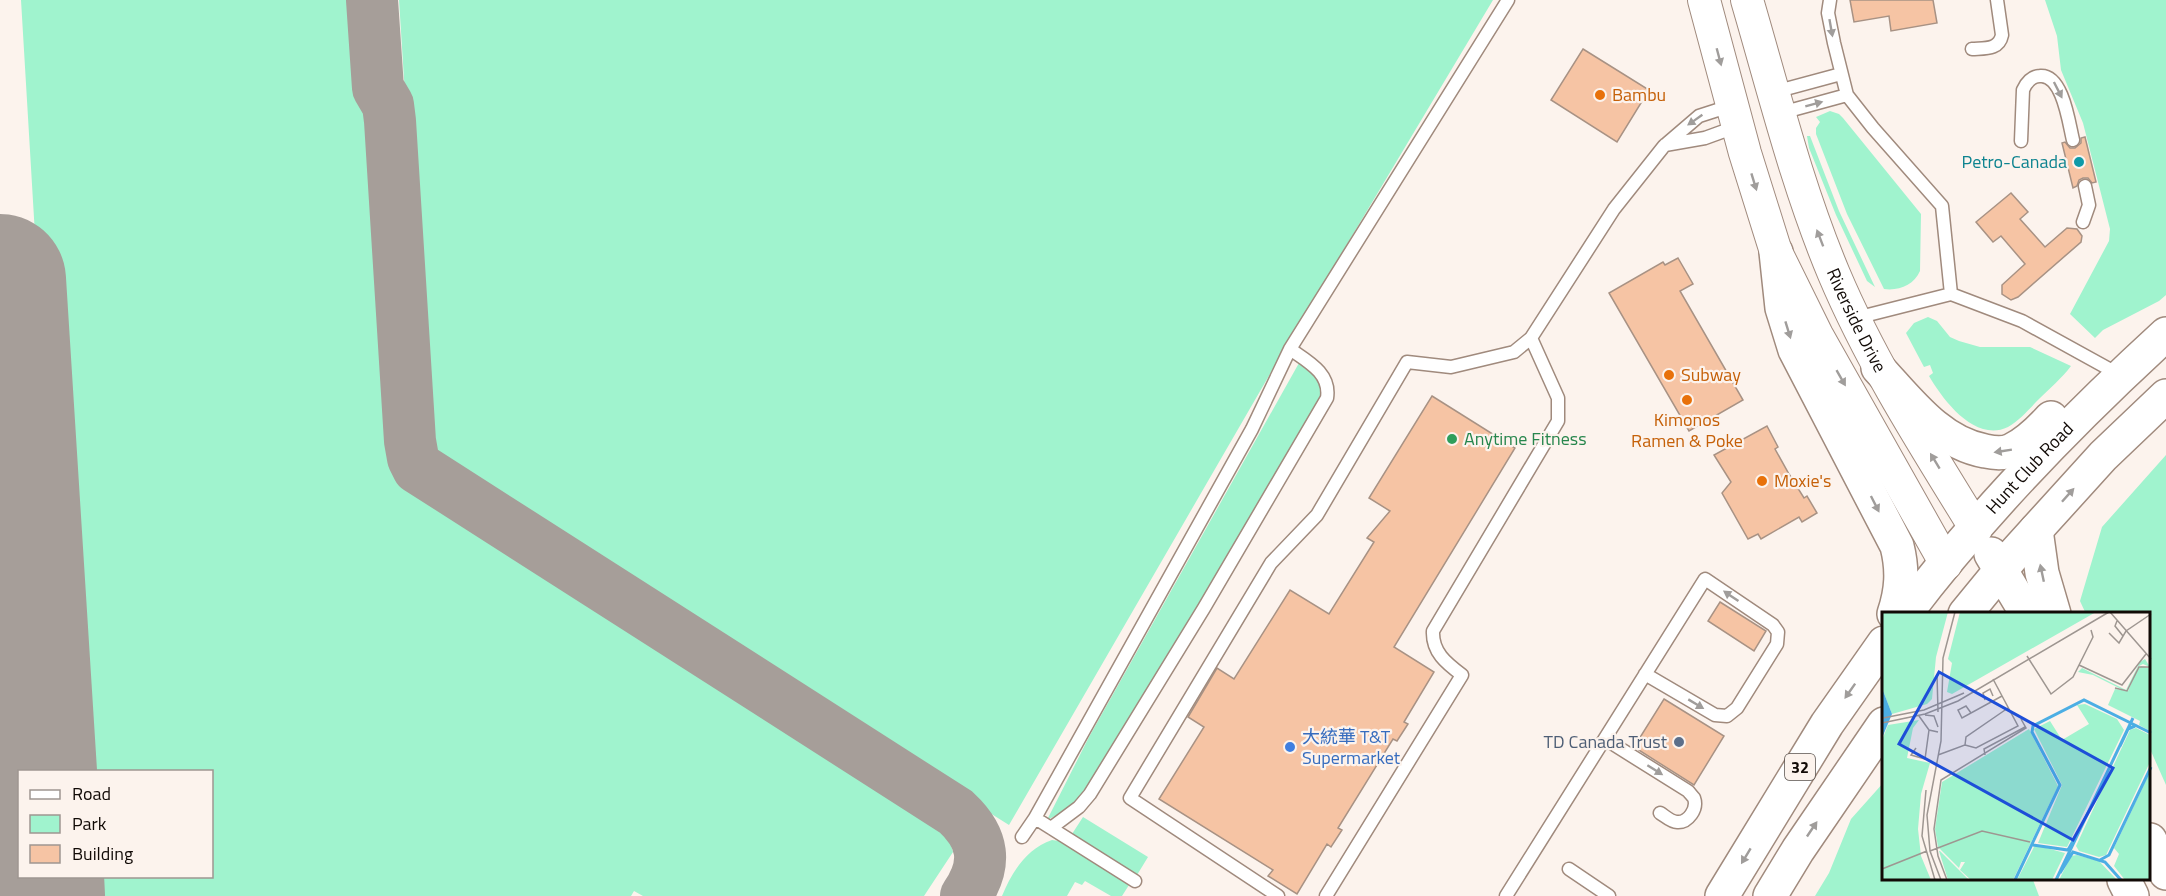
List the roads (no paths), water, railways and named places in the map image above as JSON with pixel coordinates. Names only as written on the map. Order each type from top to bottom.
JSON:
[{"type":"main road","points":[[1704,0],[1735,116],[1776,252],[1817,335],[1946,564],[1970,612],[2001,570],[2103,456],[2166,396]]},
{"type":"main road","name":"Riverside Drive","points":[[1747,0],[1818,235],[1855,318],[1878,368],[2026,612]]},
{"type":"main road","points":[[1735,116],[1777,103]]},
{"type":"main road","points":[[1776,252],[1782,308],[1795,350],[1897,546],[1902,582],[1894,612]]},
{"type":"main road","name":"Hunt Club Road","points":[[1907,612],[2031,466],[2121,375],[2166,334]]},
{"type":"main road","points":[[1878,368],[1940,431],[1970,448],[1995,453],[2010,451],[2020,446],[2066,404],[2082,393],[2121,375]]},
{"type":"main road","points":[[2036,530],[2042,573],[2053,612]]},
{"type":"main road","name":"32","points":[[1722,896],[1827,724],[1882,646]]},
{"type":"main road","name":"32","points":[[1770,896],[1879,735]]},
{"type":"main road","points":[[2151,842],[2166,873]]},
{"type":"main road","points":[[2125,881],[2132,896]]},
{"type":"lane","points":[[1022,837],[1035,818],[1252,429],[1290,350],[1508,0]]},
{"type":"lane","points":[[1830,0],[1828,13],[1836,56],[1847,95],[1942,206],[1951,294]]},
{"type":"lane","points":[[1972,49],[1994,47],[2001,41],[1997,0]]},
{"type":"lane","points":[[1777,103],[1841,74]]},
{"type":"lane","points":[[2021,141],[2023,90],[2032,79],[2039,75],[2051,79],[2059,89],[2073,140]]},
{"type":"lane","points":[[1777,103],[1847,95]]},
{"type":"lane","points":[[1278,896],[1130,798],[1270,563],[1317,515],[1407,362],[1451,367],[1514,352],[1531,338],[1614,209],[1664,146],[1699,116],[1735,116]]},
{"type":"lane","points":[[1664,146],[1705,138],[1735,116]]},
{"type":"lane","points":[[2083,222],[2089,205],[2085,186]]},
{"type":"lane","points":[[1855,318],[1951,294],[2022,321],[2121,375]]},
{"type":"lane","points":[[1326,896],[1462,675],[1446,663],[1435,650],[1433,631],[1558,421],[1558,398],[1531,338]]},
{"type":"lane","points":[[1051,828],[1079,807],[1090,794],[1204,608],[1327,398],[1327,384],[1321,372],[1290,350]]},
{"type":"lane","points":[[1506,896],[1705,579],[1773,625],[1778,632],[1777,644],[1737,708],[1727,716],[1714,715],[1646,674]]},
{"type":"lane","points":[[1605,739],[1688,791],[1694,798],[1695,808],[1688,818],[1680,823],[1673,822],[1660,813]]},
{"type":"lane","points":[[1035,818],[1135,881]]},
{"type":"lane","points":[[1569,869],[1609,896]]},
{"type":"place","name":"Bambu","points":[[1600,95]]},
{"type":"place","name":"Petro-Canada","points":[[2079,162]]},
{"type":"place","name":"Subway","points":[[1669,375]]},
{"type":"place","name":"Kimonos Ramen & Poke","points":[[1687,400]]},
{"type":"place","name":"Anytime Fitness","points":[[1452,439]]},
{"type":"place","name":"Moxie's","points":[[1762,481]]},
{"type":"place","name":"TD Canada Trust","points":[[1679,742]]},
{"type":"place","name":"大統華 T&T Supermarket","points":[[1290,747]]}]
